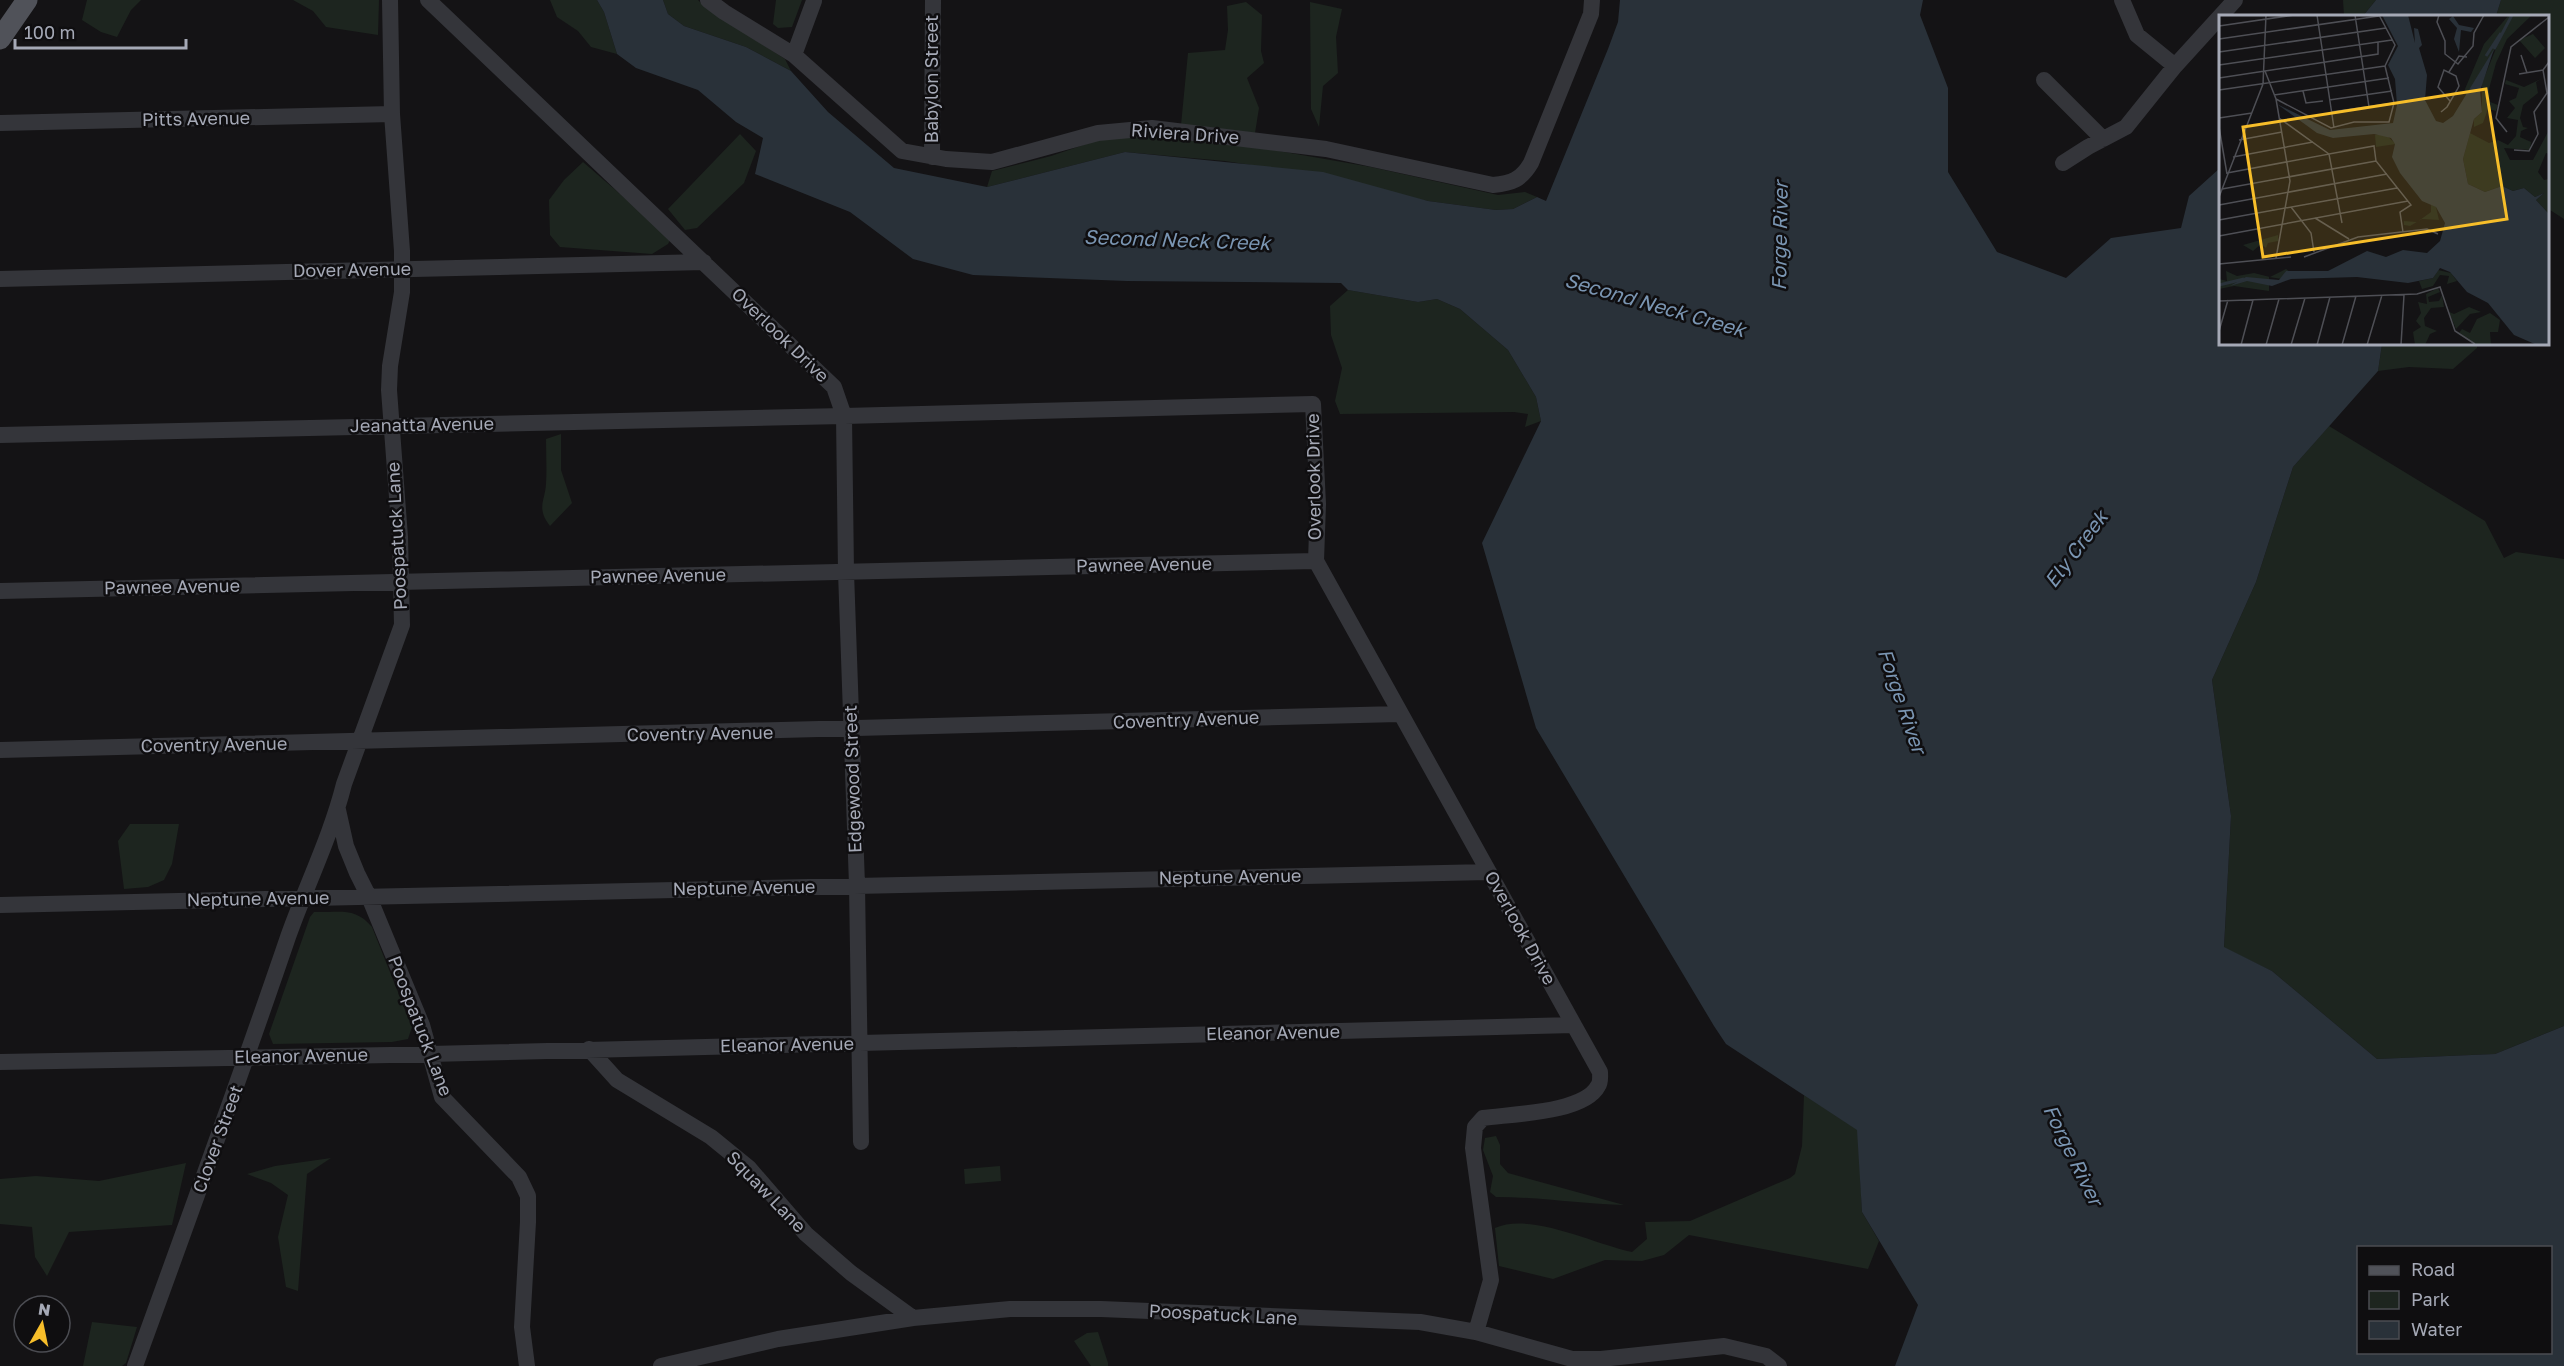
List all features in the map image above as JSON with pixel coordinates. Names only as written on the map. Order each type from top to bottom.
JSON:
[{"type":"main road","points":[[0,39],[27,0]]},
{"type":"street","name":"Poospatuck Lane","points":[[360,742],[402,625],[390,426],[390,366],[402,292],[402,268],[392,114],[390,0]]},
{"type":"street","name":"Overlook Drive","points":[[428,0],[834,387],[844,416],[1313,404],[1317,482],[1316,561],[1600,1072],[1600,1084],[1593,1093],[1571,1106],[1483,1118],[1475,1127],[1473,1148],[1491,1280],[1476,1332]]},
{"type":"street","name":"Riviera Drive","points":[[708,0],[723,12],[795,56],[902,151],[932,157],[992,162],[1098,133],[1152,128],[1326,149],[1474,182],[1493,184],[1515,182],[1524,175],[1531,163],[1591,14],[1592,0]]},
{"type":"street","name":"Babylon Street","points":[[932,157],[933,0]]},
{"type":"street","points":[[2122,0],[2137,35],[2175,66]]},
{"type":"street","points":[[2221,15],[2235,0]]},
{"type":"street","points":[[795,56],[814,1]]},
{"type":"street","points":[[2062,163],[2126,127],[2175,66],[2219,18]]},
{"type":"street","points":[[2044,80],[2103,139]]},
{"type":"street","name":"Pitts Avenue","points":[[0,123],[392,114]]},
{"type":"street","name":"Dover Avenue","points":[[0,279],[704,262]]},
{"type":"street","name":"Jeanatta Avenue","points":[[0,435],[844,416]]},
{"type":"street","name":"Edgewood Street","points":[[844,416],[846,572],[857,885],[861,1142]]},
{"type":"street","name":"Pawnee Avenue","points":[[0,591],[1316,561]]},
{"type":"street","name":"Coventry Avenue","points":[[0,750],[851,730],[1399,714]]},
{"type":"street","name":"Clover Street","points":[[135,1366],[302,898],[338,810],[344,784],[360,742]]},
{"type":"street","name":"Poospatuck Lane","points":[[338,810],[346,846],[422,1025],[442,1097],[519,1177],[528,1196],[522,1327],[527,1366]]},
{"type":"street","name":"Neptune Avenue","points":[[0,905],[1488,872]]},
{"type":"street","name":"Eleanor Avenue","points":[[0,1062],[1574,1025]]},
{"type":"street","name":"Squaw Lane","points":[[589,1049],[617,1080],[711,1137],[749,1168],[807,1234],[851,1273],[913,1318]]},
{"type":"street","name":"Poospatuck Lane","points":[[661,1366],[775,1340],[913,1318],[1010,1309],[1101,1309],[1420,1322],[1476,1332],[1572,1359],[1601,1359],[1724,1346],[1766,1356],[1779,1366]]},
{"type":"green space","points":[[87,0],[141,0],[131,10],[117,37],[101,32],[82,20]]},
{"type":"green space","points":[[293,0],[379,0],[378,35],[326,27],[313,11]]},
{"type":"green space","points":[[550,0],[597,0],[604,12],[617,54],[591,47],[578,31],[557,17]]},
{"type":"green space","points":[[663,0],[698,0],[705,7],[785,59],[791,71],[746,47],[684,26],[668,14]]},
{"type":"green space","points":[[776,0],[802,0],[792,27],[778,28],[773,24]]},
{"type":"green space","points":[[2343,0],[2376,0],[2364,15],[2344,15]]},
{"type":"green space","points":[[2501,0],[2564,0],[2564,219],[2549,212],[2549,15],[2496,15]]},
{"type":"green space","points":[[1246,2],[1262,15],[1261,51],[1264,63],[1247,78],[1259,108],[1255,133],[1181,125],[1188,53],[1225,50],[1228,30],[1227,6]]},
{"type":"green space","points":[[1310,2],[1342,9],[1336,37],[1338,73],[1323,86],[1319,127],[1311,109]]},
{"type":"green space","points":[[740,134],[756,151],[744,183],[697,228],[685,230],[668,209]]},
{"type":"green space","points":[[1150,136],[1267,149],[1371,167],[1498,195],[1525,192],[1537,197],[1513,209],[1496,210],[1428,201],[1276,169],[1225,161],[1125,152],[987,187],[992,171],[1051,156],[1101,139]]},
{"type":"green space","points":[[583,162],[671,238],[668,244],[652,254],[560,247],[550,235],[549,200],[564,180]]},
{"type":"green space","points":[[1348,290],[1418,302],[1437,299],[1460,309],[1508,350],[1536,397],[1541,421],[1525,427],[1528,414],[1514,412],[1340,414],[1335,401],[1342,368],[1331,335],[1330,306]]},
{"type":"green space","points":[[2382,345],[2477,345],[2477,348],[2453,369],[2409,367],[2378,371]]},
{"type":"green space","points":[[2329,426],[2485,521],[2504,558],[2516,552],[2564,559],[2564,1026],[2495,1054],[2377,1059],[2272,971],[2224,948],[2231,816],[2212,680],[2256,582],[2293,467]]},
{"type":"green space","points":[[561,434],[561,470],[572,503],[550,526],[542,509],[546,484],[546,439]]},
{"type":"green space","points":[[130,824],[179,824],[172,864],[164,880],[148,887],[124,889],[118,841]]},
{"type":"green space","points":[[314,912],[353,913],[366,920],[372,927],[412,1027],[408,1039],[392,1042],[273,1044],[269,1034],[310,917]]},
{"type":"green space","points":[[1804,1095],[1858,1130],[1862,1212],[1879,1241],[1868,1269],[1689,1235],[1664,1255],[1642,1261],[1605,1260],[1553,1279],[1499,1266],[1495,1228],[1510,1224],[1544,1226],[1632,1252],[1647,1239],[1645,1222],[1690,1221],[1790,1178],[1795,1174],[1802,1146]]},
{"type":"green space","points":[[1496,1136],[1500,1145],[1500,1164],[1508,1173],[1624,1205],[1496,1197],[1490,1192],[1493,1176],[1483,1150],[1485,1138]]},
{"type":"green space","points":[[331,1158],[307,1174],[298,1291],[286,1287],[278,1237],[288,1195],[271,1183],[247,1174],[275,1166]]},
{"type":"green space","points":[[186,1163],[172,1225],[69,1232],[47,1276],[35,1257],[32,1227],[0,1224],[0,1179],[36,1176],[99,1181]]},
{"type":"green space","points":[[1000,1166],[1001,1181],[965,1184],[964,1169]]},
{"type":"green space","points":[[92,1322],[137,1327],[126,1363],[122,1366],[83,1366]]},
{"type":"green space","points":[[1098,1332],[1108,1366],[1091,1366],[1074,1341],[1087,1333]]},
{"type":"water","points":[[597,0],[663,0],[668,14],[684,26],[746,47],[791,71],[828,112],[894,168],[987,187],[1125,152],[1323,172],[1428,201],[1496,210],[1513,209],[1537,197],[1546,201],[1618,22],[1620,0],[1923,0],[1920,15],[1948,88],[1948,172],[1997,252],[2066,278],[2111,238],[2181,228],[2189,196],[2219,169],[2219,345],[2382,345],[2378,371],[2293,467],[2256,582],[2212,680],[2231,816],[2224,947],[2272,971],[2377,1059],[2495,1054],[2564,1026],[2564,1366],[1895,1366],[1918,1305],[1862,1212],[1857,1130],[1726,1044],[1536,728],[1482,543],[1541,421],[1536,397],[1508,350],[1460,309],[1437,299],[1418,302],[1348,290],[1341,283],[1127,281],[973,275],[913,259],[850,212],[755,174],[763,138],[736,122],[698,90],[636,68],[617,54],[604,12]]},
{"type":"water","points":[[2376,0],[2501,0],[2496,15],[2364,15]]},
{"type":"water label","name":"Forge River","points":[[1780,236]]},
{"type":"water label","name":"Second Neck Creek","points":[[1177,240]]},
{"type":"water label","name":"Second Neck Creek","points":[[1655,305]]},
{"type":"water label","name":"Ely Creek","points":[[2076,549]]},
{"type":"water label","name":"Forge River","points":[[1902,701]]},
{"type":"water label","name":"Forge River","points":[[2073,1155]]}]
